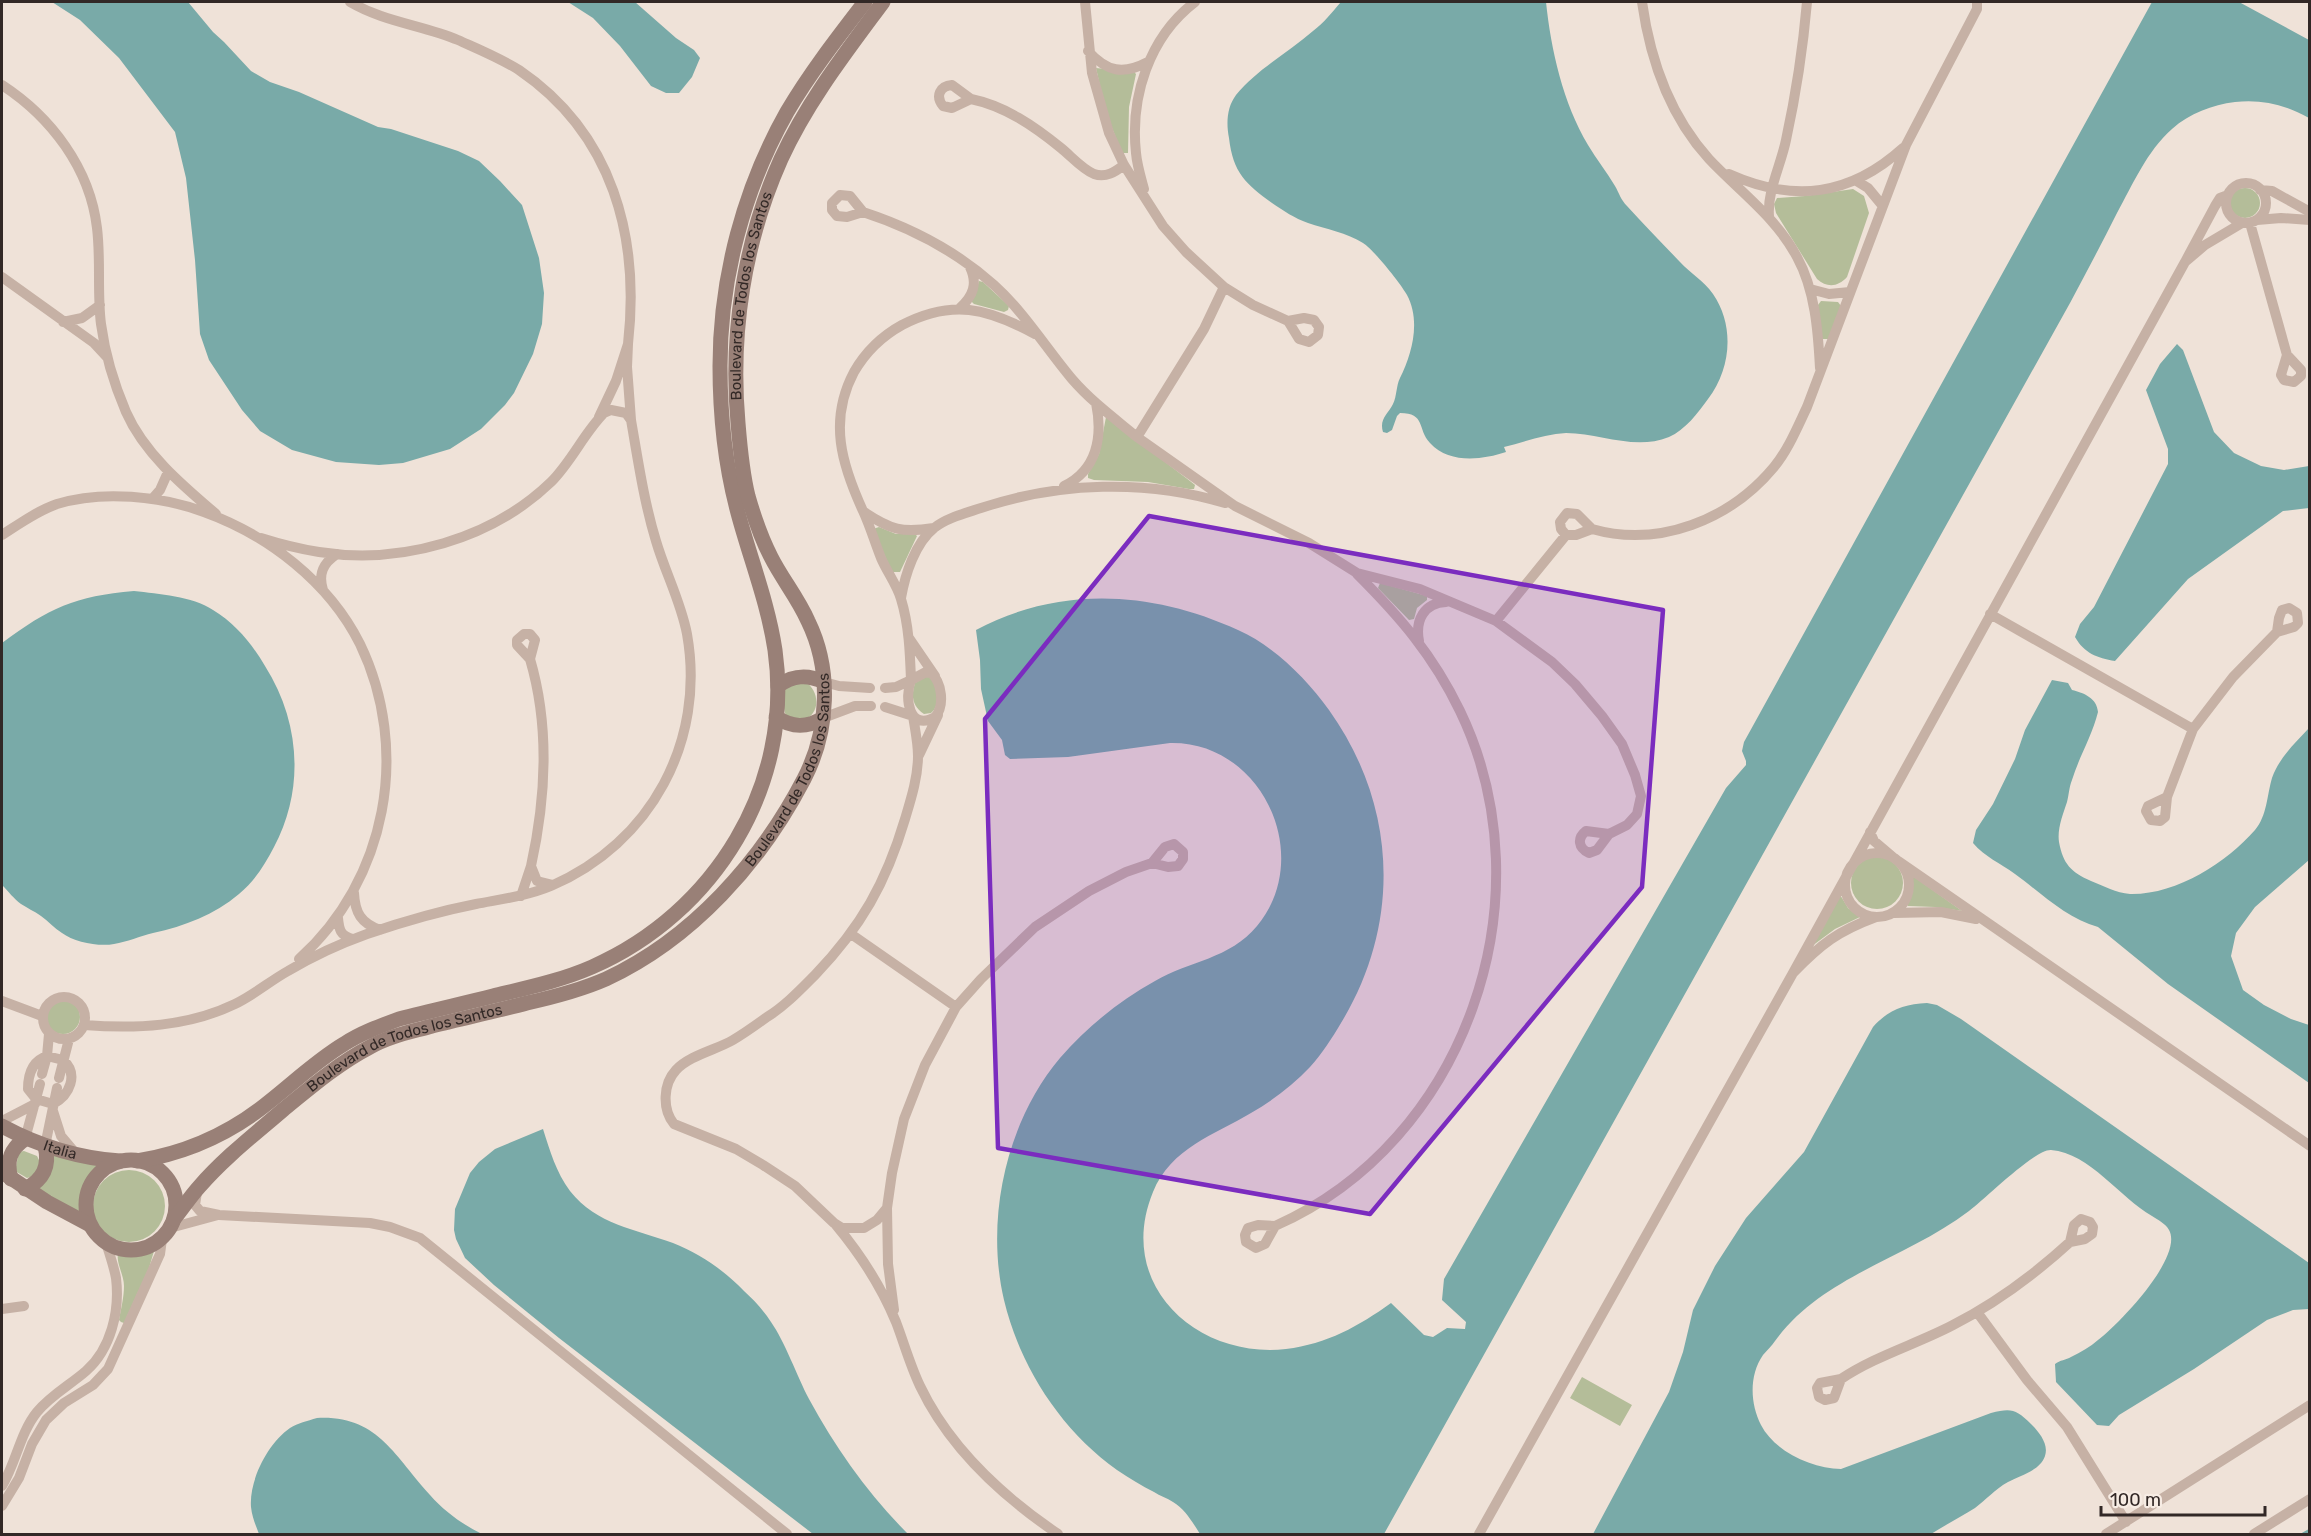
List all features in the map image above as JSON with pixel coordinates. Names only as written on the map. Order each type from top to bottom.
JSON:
[{"type":"street","points":[[84,1025],[135,1028],[210,1014],[236,1004],[286,972],[352,939],[476,904],[521,896],[553,885],[604,856],[640,821],[667,778],[685,732],[690,683],[687,634],[655,540],[631,420],[627,367],[632,277],[626,231],[609,180],[584,134],[545,91],[519,70],[455,39],[385,18],[350,2]]},
{"type":"street","name":"Boulevard de Todos los Santos","points":[[130,1161],[168,1155],[215,1137],[259,1110],[343,1044],[375,1028],[399,1019],[549,983],[590,968],[621,953],[674,917],[697,894],[738,839],[761,786],[773,742],[778,686],[775,650],[766,606],[737,511],[723,431],[720,362],[727,282],[735,243],[767,152],[787,113],[820,61],[865,2]]},
{"type":"street","name":"Boulevard de Todos los Santos","points":[[2,1506],[19,1478],[32,1444],[46,1420],[64,1403],[93,1385],[108,1369],[169,1229],[200,1186],[297,1099],[330,1072],[369,1047],[396,1035],[565,994],[604,980],[640,961],[670,941],[722,895],[769,835],[791,801],[812,761],[823,718],[824,682],[819,649],[810,624],[770,556],[747,494],[736,405],[735,364],[741,292],[747,257],[782,158],[829,75],[883,2]]},
{"type":"street","points":[[1085,2],[1088,51],[1098,100],[1109,133],[1124,165],[1163,226],[1186,252],[1224,287],[1253,305],[1288,321]]},
{"type":"street","points":[[1145,195],[1136,156],[1137,103],[1148,62],[1173,23],[1195,2]]},
{"type":"street","points":[[1642,2],[1649,44],[1668,95],[1686,128],[1721,170],[1769,216],[1787,239],[1798,259],[1810,289],[1817,330],[1820,374]]},
{"type":"street","points":[[1769,216],[1768,207],[1772,189],[1782,158],[1798,86],[1807,2]]},
{"type":"street","points":[[1566,535],[1561,529],[1560,522],[1564,515],[1571,512],[1592,529],[1614,535],[1657,534],[1707,519],[1733,504],[1774,467],[1790,443],[1820,374],[1906,145],[1978,4]]},
{"type":"street","points":[[1088,51],[1098,62],[1121,71],[1134,69],[1148,62]]},
{"type":"street","points":[[2,85],[44,119],[58,135],[80,172],[90,198],[97,227],[101,323],[107,357],[135,429],[168,472],[221,518]]},
{"type":"street","points":[[971,99],[1004,110],[1025,122],[1096,174],[1112,175],[1124,165]]},
{"type":"street","points":[[1721,170],[1747,182],[1772,189],[1802,193],[1820,191],[1855,180],[1889,160],[1906,145]]},
{"type":"street","points":[[1855,180],[1868,188],[1882,206]]},
{"type":"street","points":[[2185,262],[2205,245],[2250,222],[2264,212],[2265,200],[2260,190],[2254,185],[2241,184],[2234,187],[2225,204],[2227,211],[2236,221],[2250,222],[2281,218],[2310,220]]},
{"type":"street","points":[[2260,190],[2272,191],[2310,212]]},
{"type":"street","points":[[1479,1534],[1793,973],[2215,206],[2220,198],[2228,195]]},
{"type":"street","points":[[863,212],[911,229],[940,244],[969,264],[995,286],[1073,380],[1096,403],[1137,437],[1235,506],[1309,543],[1357,573],[1419,641],[1461,712],[1476,750],[1487,789],[1494,829],[1497,872],[1490,948],[1480,989],[1463,1034],[1444,1072],[1394,1142],[1366,1169],[1327,1199],[1301,1215],[1275,1226]]},
{"type":"street","points":[[2250,222],[2287,355]]},
{"type":"street","points":[[960,308],[969,299],[974,288],[975,277],[969,264]]},
{"type":"street","points":[[2,277],[94,343],[107,357]]},
{"type":"street","points":[[1137,437],[1204,329],[1224,287]]},
{"type":"street","points":[[1810,289],[1829,294],[1850,292]]},
{"type":"street","points":[[63,322],[82,318],[100,305]]},
{"type":"street","points":[[1035,334],[1006,319],[960,308],[914,319],[893,330],[876,344],[859,362],[849,381],[842,404],[840,441],[852,489],[864,512],[881,558],[901,598],[908,637],[911,680],[907,695],[913,716],[918,758],[912,797],[890,865],[874,898],[851,934],[798,992],[770,1016],[732,1040],[677,1069],[669,1080],[666,1092],[667,1111],[674,1124],[736,1149],[763,1165],[795,1186],[834,1223],[870,1271],[897,1324],[920,1386],[936,1416],[955,1441],[1007,1497],[1058,1534]]},
{"type":"street","points":[[261,538],[309,550],[337,554],[375,554],[430,547],[468,535],[500,520],[529,502],[573,458],[598,419],[616,381],[628,344]]},
{"type":"street","points":[[1058,489],[1075,480],[1095,454],[1099,437],[1096,403]]},
{"type":"street","points":[[598,419],[604,413],[617,410],[626,413],[631,420]]},
{"type":"street","points":[[153,498],[160,490],[168,472]]},
{"type":"street","points":[[864,512],[883,525],[897,530],[913,531],[934,528],[963,514],[1011,498],[1058,489],[1086,487],[1133,488],[1209,498],[1235,506]]},
{"type":"street","points":[[178,503],[185,488]]},
{"type":"street","points":[[2,535],[37,513],[57,504],[99,498],[153,498],[178,503],[221,518],[261,538],[301,568],[323,591],[359,642],[374,678],[385,731],[387,777],[382,817],[371,856],[354,893],[338,918],[314,946],[286,972]]},
{"type":"street","points":[[901,598],[911,563],[934,528]]},
{"type":"street","points":[[1566,535],[1576,535],[1592,529]]},
{"type":"street","points":[[1496,621],[1566,535]]},
{"type":"street","points":[[301,568],[302,561],[309,550]]},
{"type":"street","points":[[323,591],[320,581],[321,571],[325,563],[337,554]]},
{"type":"street","points":[[1357,573],[1420,590],[1496,621],[1552,662],[1575,684],[1622,744],[1641,796],[1640,807],[1633,820],[1609,834]]},
{"type":"street","points":[[1419,641],[1418,621],[1425,610],[1435,603],[1451,602]]},
{"type":"street","points":[[1990,614],[2193,729]]},
{"type":"street","points":[[2167,797],[2193,729],[2233,677],[2277,632]]},
{"type":"street","points":[[908,637],[935,676],[941,693],[939,713],[918,758]]},
{"type":"street","points":[[521,896],[531,866],[542,809],[544,766],[542,723],[530,659]]},
{"type":"street","points":[[885,688],[896,687],[926,672],[935,676]]},
{"type":"street","points":[[778,686],[795,677],[815,678],[824,682],[870,688]]},
{"type":"street","points":[[855,687],[855,706]]},
{"type":"street","points":[[776,717],[783,722],[800,726],[855,706],[871,706]]},
{"type":"street","points":[[885,707],[893,708],[919,720],[932,720],[939,713]]},
{"type":"street","points":[[1870,832],[1874,841],[1894,858],[2310,1146]]},
{"type":"street","points":[[1876,917],[1856,909],[1849,900],[1846,889],[1846,879],[1850,868],[1857,861],[1875,853],[1894,858],[1907,872],[1909,891],[1906,900],[1892,913]]},
{"type":"street","points":[[897,1324],[888,1264],[887,1208],[892,1173],[904,1119],[925,1065],[957,1007],[981,979],[1035,927],[1089,891],[1126,872],[1152,863]]},
{"type":"street","points":[[531,866],[537,881],[544,885],[553,885]]},
{"type":"street","points":[[354,893],[356,911],[360,919],[380,930]]},
{"type":"street","points":[[1793,973],[1833,936],[1850,927],[1892,913],[1918,911],[1961,914],[1996,928]]},
{"type":"street","points":[[338,918],[340,932],[343,936],[352,939]]},
{"type":"street","points":[[851,934],[957,1007]]},
{"type":"street","points":[[68,997],[81,1005],[85,1018],[84,1025],[81,1032],[69,1039],[61,1040],[49,1034],[42,1022],[44,1009],[54,999],[68,997]]},
{"type":"street","points":[[2,1001],[42,1016]]},
{"type":"street","points":[[49,1034],[47,1056],[25,1139],[12,1151],[6,1175],[25,1189],[90,1225],[106,1243],[127,1250],[137,1250],[169,1229],[219,1215]]},
{"type":"street","points":[[25,1189],[40,1179],[45,1172],[47,1163],[45,1146],[69,1039]]},
{"type":"street","points":[[47,1056],[63,1060],[71,1074],[70,1089],[53,1107],[35,1102],[28,1089],[33,1065],[47,1056]]},
{"type":"street","points":[[2,1121],[11,1118],[35,1102]]},
{"type":"street","points":[[53,1107],[61,1136],[77,1155]]},
{"type":"street","name":"Italia","points":[[2,1126],[25,1139],[77,1155],[99,1160],[130,1161]]},
{"type":"street","points":[[90,1225],[86,1202],[94,1179],[112,1164],[130,1161],[158,1169],[172,1186],[177,1208],[169,1229]]},
{"type":"street","points":[[200,1186],[195,1197],[195,1205],[200,1211],[219,1215],[370,1223],[390,1227],[420,1238],[787,1534]]},
{"type":"street","points":[[834,1223],[842,1228],[864,1228],[877,1220],[887,1208]]},
{"type":"street","points":[[1841,1379],[1977,1312],[2037,1270],[2070,1242]]},
{"type":"street","points":[[2,1486],[34,1416],[56,1394],[94,1363],[106,1343],[114,1319],[117,1288],[116,1276],[106,1243]]},
{"type":"street","points":[[2,1309],[24,1306]]},
{"type":"street","points":[[1977,1312],[2026,1380],[2072,1434],[2126,1522]]},
{"type":"street","points":[[2106,1534],[2310,1405]]},
{"type":"street","points":[[2254,1534],[2310,1499]]},
{"type":"highlighted area","points":[[1149,516],[1663,610],[1642,887],[1370,1214],[998,1148],[985,719]]},
{"type":"green space","points":[[1096,68],[1136,74],[1129,107],[1128,153],[1122,153],[1106,113]]},
{"type":"green space","points":[[2245,188],[2256,192],[2260,203],[2256,214],[2245,218],[2234,214],[2230,203],[2234,192]]},
{"type":"green space","points":[[1853,189],[1864,196],[1869,213],[1847,277],[1836,284],[1825,284],[1817,279],[1776,213],[1774,204],[1777,198]]},
{"type":"green space","points":[[979,281],[1009,306],[1008,310],[1004,312],[974,304],[971,301]]},
{"type":"green space","points":[[1821,301],[1838,302],[1841,306],[1830,339],[1822,339],[1818,305]]},
{"type":"green space","points":[[1106,417],[1195,485],[1194,489],[1148,482],[1088,478],[1099,454]]},
{"type":"green space","points":[[879,527],[896,534],[914,533],[917,536],[900,572],[892,572],[873,529]]},
{"type":"green space","points":[[1380,583],[1427,596],[1427,600],[1417,608],[1414,619],[1409,620],[1378,588]]},
{"type":"green space","points":[[927,676],[932,678],[937,692],[937,701],[931,713],[924,714],[915,704],[913,692],[915,683]]},
{"type":"green space","points":[[805,681],[814,691],[816,702],[813,713],[803,721],[786,716],[783,700],[789,685]]},
{"type":"green space","points":[[1872,857],[1882,857],[1896,864],[1903,883],[1896,902],[1882,909],[1872,909],[1862,905],[1855,898],[1851,888],[1851,878],[1855,868],[1862,861]]},
{"type":"green space","points":[[1913,876],[1962,911],[1908,906],[1913,891]]},
{"type":"green space","points":[[1839,893],[1848,908],[1860,917],[1835,929],[1812,946]]},
{"type":"green space","points":[[63,1000],[75,1005],[80,1017],[75,1029],[63,1034],[51,1029],[46,1017],[51,1005]]},
{"type":"green space","points":[[24,1151],[37,1156],[41,1164],[34,1176],[27,1178],[15,1171],[19,1152]]},
{"type":"green space","points":[[51,1155],[104,1164],[87,1189],[83,1203],[84,1219],[34,1190]]},
{"type":"green space","points":[[129,1170],[149,1176],[159,1186],[165,1206],[159,1226],[149,1236],[129,1242],[109,1236],[99,1226],[93,1206],[99,1186],[109,1176]]},
{"type":"green space","points":[[149,1249],[154,1251],[149,1268],[124,1323],[121,1322],[119,1320],[124,1286],[118,1254]]},
{"type":"green space","points":[[1582,1377],[1632,1405],[1620,1426],[1570,1398]]},
{"type":"water","points":[[52,2],[188,2],[251,71],[270,82],[299,92],[378,127],[391,129],[458,151],[479,161],[522,205],[539,258],[544,293],[542,324],[533,354],[514,393],[505,405],[481,429],[450,449],[403,463],[379,465],[336,462],[292,450],[260,431],[242,410],[209,360],[200,334],[186,178],[175,132],[119,58],[80,20]]},
{"type":"water","points":[[568,2],[635,2],[676,38],[694,50],[700,58],[692,77],[679,93],[666,93],[651,86],[620,46],[593,18]]},
{"type":"water","points":[[1341,2],[1546,2],[1551,39],[1565,94],[1588,145],[1625,204],[1709,289],[1720,306],[1725,320],[1727,347],[1722,374],[1704,404],[1691,421],[1680,430],[1669,437],[1643,442],[1579,434],[1558,434],[1504,447],[1506,452],[1497,455],[1476,458],[1456,457],[1438,450],[1426,438],[1417,419],[1408,414],[1400,413],[1392,430],[1387,433],[1383,432],[1383,420],[1394,401],[1413,337],[1414,316],[1407,295],[1387,268],[1363,243],[1298,219],[1255,190],[1238,169],[1231,150],[1228,132],[1229,110],[1236,95],[1263,69],[1317,28]]},
{"type":"water","points":[[2152,2],[2239,2],[2309,40],[2309,118],[2283,106],[2264,102],[2245,101],[2218,105],[2194,114],[2179,123],[2155,147],[2135,179],[2070,303],[1384,1534],[1200,1534],[1181,1508],[1126,1476],[1097,1454],[1078,1436],[1045,1395],[1021,1349],[1004,1300],[997,1237],[999,1205],[1014,1141],[1026,1111],[1041,1083],[1060,1058],[1092,1025],[1129,997],[1168,974],[1222,953],[1246,937],[1257,926],[1274,898],[1281,868],[1279,837],[1270,808],[1253,782],[1231,761],[1203,747],[1170,743],[1068,757],[1010,759],[1005,755],[1002,740],[988,721],[981,689],[976,630],[1008,615],[1073,600],[1107,598],[1173,607],[1238,630],[1264,645],[1300,675],[1329,710],[1352,747],[1368,785],[1379,824],[1383,865],[1382,905],[1374,945],[1361,985],[1341,1023],[1310,1067],[1267,1103],[1195,1144],[1171,1164],[1153,1192],[1144,1226],[1145,1257],[1155,1285],[1171,1309],[1194,1328],[1222,1342],[1253,1349],[1286,1349],[1315,1343],[1342,1333],[1391,1303],[1424,1335],[1433,1337],[1447,1328],[1465,1329],[1466,1322],[1442,1300],[1444,1279],[1726,788],[1746,765],[1742,751],[1744,742]]},
{"type":"water","points":[[2177,344],[2183,350],[2214,432],[2234,453],[2261,466],[2284,470],[2309,466],[2309,508],[2283,511],[2188,579],[2115,661],[2108,660],[2087,651],[2075,637],[2080,624],[2094,607],[2168,464],[2168,449],[2146,390],[2160,364]]},
{"type":"water","points":[[134,591],[175,596],[205,605],[243,635],[265,666],[286,709],[294,755],[294,779],[291,802],[274,847],[259,872],[239,894],[220,908],[188,923],[119,943],[94,944],[73,939],[62,933],[41,916],[18,902],[2,885],[2,643],[34,621],[63,606],[95,596]]},
{"type":"water","points":[[2052,680],[2068,683],[2072,690],[2089,697],[2095,703],[2098,712],[2071,783],[2061,822],[2059,837],[2063,856],[2078,874],[2115,891],[2130,894],[2147,893],[2182,883],[2215,865],[2243,842],[2255,830],[2262,818],[2272,778],[2279,764],[2309,728],[2309,860],[2255,907],[2236,933],[2231,956],[2243,990],[2264,1005],[2291,1019],[2309,1025],[2309,1083],[2168,984],[2098,927],[2075,918],[2054,904],[1973,843],[1976,830],[1993,804],[2015,759],[2025,730]]},
{"type":"water","points":[[1927,1003],[1937,1005],[1961,1019],[2309,1263],[2309,1309],[2293,1310],[2267,1320],[2194,1369],[2119,1415],[2109,1426],[2097,1425],[2056,1382],[2055,1364],[2092,1345],[2120,1320],[2147,1290],[2167,1256],[2171,1242],[2169,1230],[2092,1167],[2065,1153],[2051,1150],[2044,1152],[2022,1166],[1969,1211],[1945,1228],[1840,1284],[1816,1300],[1794,1319],[1763,1355],[1753,1380],[1753,1399],[1757,1417],[1767,1435],[1785,1451],[1818,1466],[1841,1469],[1991,1413],[2008,1410],[2026,1419],[2042,1439],[2046,1452],[2039,1466],[2003,1485],[1975,1508],[1931,1534],[1593,1534],[1669,1392],[1683,1352],[1693,1310],[1715,1266],[1746,1218],[1804,1152],[1873,1027],[1897,1009]]},
{"type":"water","points":[[543,1129],[561,1176],[570,1191],[592,1212],[617,1224],[683,1247],[702,1257],[729,1276],[759,1306],[776,1330],[809,1399],[830,1436],[867,1487],[908,1534],[813,1534],[559,1338],[465,1258],[454,1230],[455,1209],[470,1173],[495,1149]]},
{"type":"water","points":[[317,1418],[355,1423],[370,1431],[395,1453],[442,1507],[461,1522],[482,1534],[259,1534],[252,1514],[251,1496],[257,1474],[267,1452],[290,1428]]},
{"type":"waterway","points":[[2303,1534],[2310,1530]]}]
